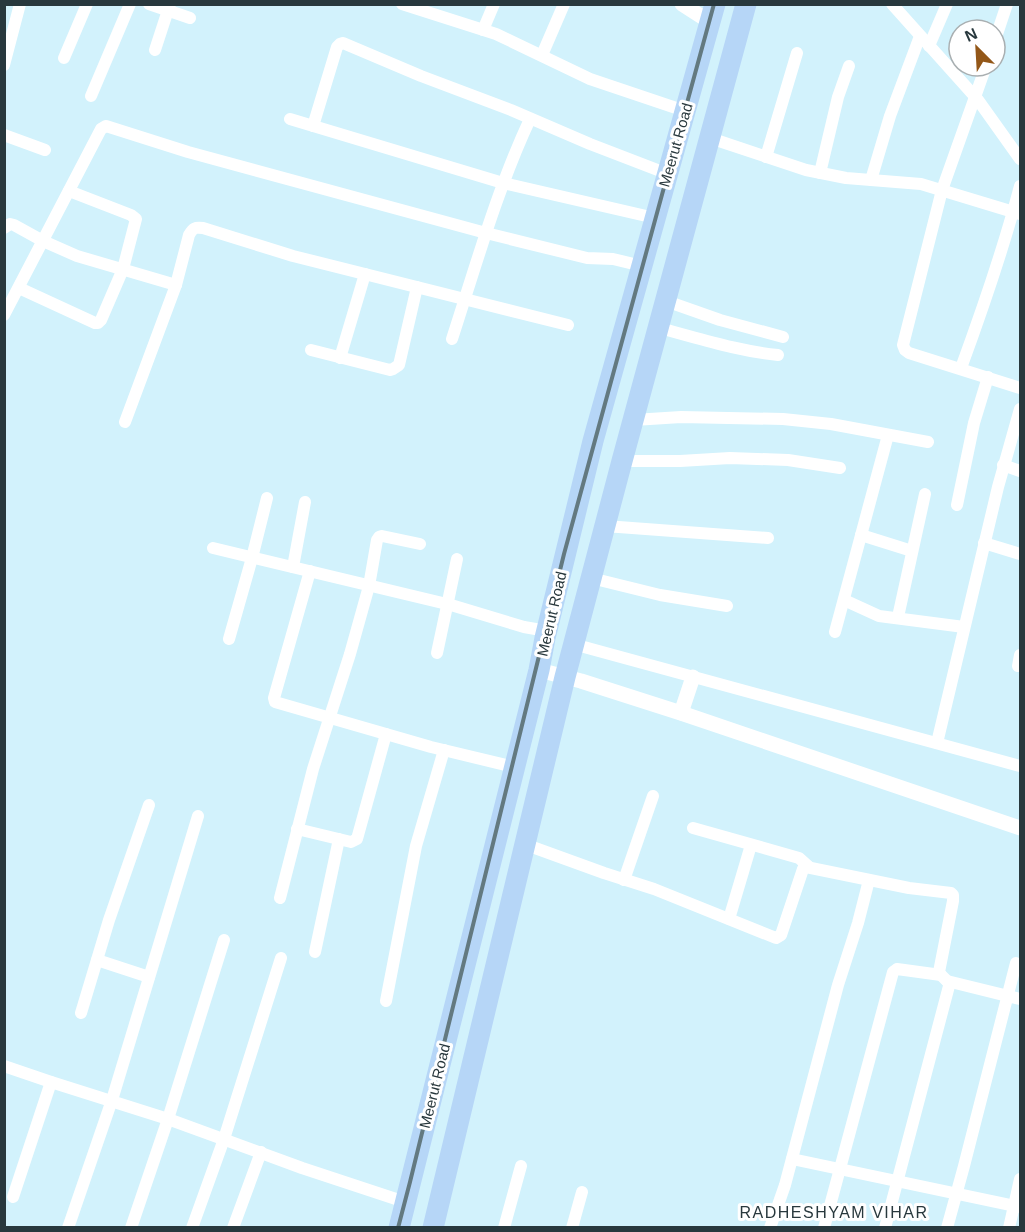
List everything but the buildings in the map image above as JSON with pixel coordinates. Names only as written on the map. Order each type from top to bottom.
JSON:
[{"type":"highway","name":"Meerut Road","points":[[433,1227],[573,644],[746,4]]},
{"type":"highway","name":"Meerut Road","points":[[399,1227],[539,670],[593,441],[713,13]]},
{"type":"street","points":[[4,65],[20,4]]},
{"type":"street","points":[[64,58],[87,4]]},
{"type":"street","points":[[91,96],[130,4]]},
{"type":"street","points":[[149,4],[169,7],[190,18]]},
{"type":"street","points":[[402,4],[510,40],[599,82],[685,111]]},
{"type":"street","points":[[483,30],[494,4]]},
{"type":"street","points":[[542,56],[564,4]]},
{"type":"street","points":[[682,4],[713,13]]},
{"type":"street","points":[[929,46],[947,4]]},
{"type":"street","points":[[155,50],[169,7]]},
{"type":"street","points":[[899,8],[920,36],[976,97],[1020,159]]},
{"type":"street","points":[[871,180],[890,116],[920,36]]},
{"type":"street","points":[[314,126],[337,46],[344,43],[668,174]]},
{"type":"street","points":[[766,157],[797,53]]},
{"type":"street","points":[[820,173],[835,106],[849,66]]},
{"type":"street","points":[[982,78],[942,190],[903,345],[909,352],[1020,387]]},
{"type":"street","points":[[452,339],[503,183],[530,118]]},
{"type":"street","points":[[290,119],[503,183],[655,218]]},
{"type":"street","points":[[4,315],[101,129],[106,126],[188,152],[486,233],[586,258],[613,259],[642,266]]},
{"type":"street","points":[[4,135],[45,150]]},
{"type":"street","points":[[710,138],[806,170],[846,178],[910,183],[942,190],[1017,213]]},
{"type":"street","points":[[961,368],[1017,213],[1020,186]]},
{"type":"street","points":[[19,288],[98,323],[101,320],[123,269],[136,219],[69,191]]},
{"type":"street","points":[[4,228],[10,224],[14,225],[43,241],[77,255],[176,285]]},
{"type":"street","points":[[125,422],[176,285],[189,235],[192,229],[197,227],[293,256],[568,325]]},
{"type":"street","points":[[340,358],[365,274]]},
{"type":"street","points":[[311,350],[390,370],[396,368],[399,365],[417,287]]},
{"type":"street","points":[[666,301],[720,320],[783,337]]},
{"type":"street","points":[[659,328],[761,354],[778,355]]},
{"type":"street","points":[[957,505],[974,423],[988,377]]},
{"type":"street","points":[[937,743],[1003,465],[1020,409]]},
{"type":"street","points":[[633,420],[681,417],[783,419],[831,424],[928,442]]},
{"type":"street","points":[[835,632],[888,435]]},
{"type":"street","points":[[621,461],[788,460],[840,468]]},
{"type":"street","points":[[1003,465],[1020,471]]},
{"type":"street","points":[[898,617],[925,494]]},
{"type":"street","points":[[229,639],[267,498]]},
{"type":"street","points":[[293,567],[305,502]]},
{"type":"street","points":[[605,526],[768,538]]},
{"type":"street","points":[[861,535],[912,551]]},
{"type":"street","points":[[279,898],[313,769],[369,586],[377,540],[382,536],[420,544]]},
{"type":"street","points":[[984,543],[1020,554]]},
{"type":"street","points":[[213,548],[447,604],[524,627],[547,631]]},
{"type":"street","points":[[437,653],[457,560]]},
{"type":"street","points":[[310,571],[274,698],[275,702],[444,750],[514,767]]},
{"type":"street","points":[[591,578],[660,595],[728,606]]},
{"type":"street","points":[[843,600],[879,616],[964,627]]},
{"type":"street","points":[[573,644],[1020,766]]},
{"type":"street","points":[[539,670],[681,713],[1020,828]]},
{"type":"street","points":[[681,713],[693,677]]},
{"type":"street","points":[[297,829],[351,842],[357,839],[386,734]]},
{"type":"street","points":[[386,1001],[416,846],[444,750]]},
{"type":"street","points":[[624,880],[652,796]]},
{"type":"street","points":[[81,1013],[109,920],[149,805]]},
{"type":"street","points":[[68,1227],[112,1100],[198,816]]},
{"type":"street","points":[[693,828],[799,858],[808,867],[953,895],[939,972],[949,986],[885,1227]]},
{"type":"street","points":[[315,952],[339,839]]},
{"type":"street","points":[[524,844],[654,890],[774,938],[782,935],[803,869],[808,867]]},
{"type":"street","points":[[729,919],[752,844]]},
{"type":"street","points":[[770,1227],[785,1185],[838,985],[869,880]]},
{"type":"street","points":[[131,1227],[168,1119],[224,940]]},
{"type":"street","points":[[192,1227],[224,1139],[281,958]]},
{"type":"street","points":[[97,960],[149,977]]},
{"type":"street","points":[[947,1227],[1016,963]]},
{"type":"street","points":[[824,1227],[893,972],[897,969],[944,978],[1020,999]]},
{"type":"street","points":[[4,1066],[112,1100],[405,1202]]},
{"type":"street","points":[[13,1197],[51,1082]]},
{"type":"street","points":[[233,1227],[261,1152]]},
{"type":"street","points":[[792,1159],[1018,1207]]},
{"type":"street","points":[[506,1227],[521,1166]]},
{"type":"street","points":[[1009,1227],[1018,1207],[1020,1179]]},
{"type":"street","points":[[572,1227],[582,1192]]},
{"type":"railway","points":[[398,1228],[564,554],[714,4]]},
{"type":"district","name":"RADHESHYAM VIHAR","points":[[834,1212]]}]
